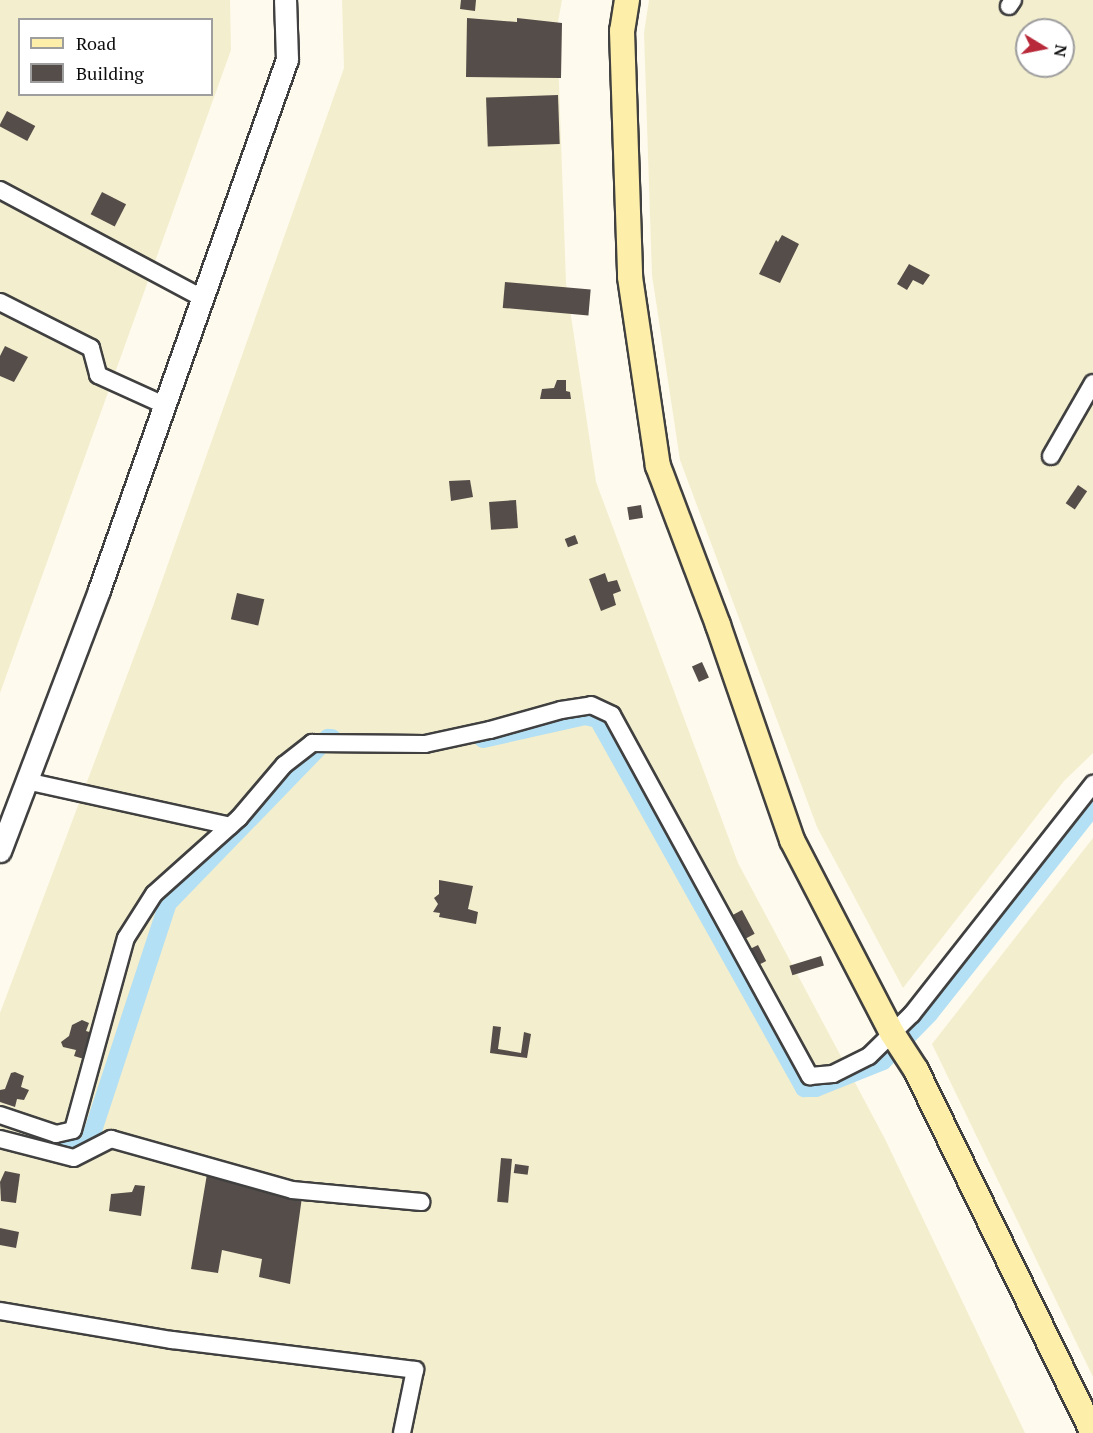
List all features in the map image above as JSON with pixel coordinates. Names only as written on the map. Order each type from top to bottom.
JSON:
[{"type":"main road","points":[[627,0],[622,31],[630,277],[658,466],[722,637],[792,840],[892,1033],[916,1070],[1093,1433]]},
{"type":"street","points":[[0,851],[99,590],[287,59],[285,0]]},
{"type":"street","points":[[0,190],[202,298]]},
{"type":"street","points":[[0,302],[91,348],[98,375],[164,405]]},
{"type":"street","points":[[1051,456],[1093,383]]},
{"type":"street","points":[[0,1115],[56,1134],[73,1130],[126,938],[154,894],[230,826],[284,765],[312,742],[425,744],[490,730],[561,710],[591,705],[612,715],[810,1076],[833,1074],[869,1056],[912,1014],[1093,784]]},
{"type":"street","points":[[26,781],[230,826]]},
{"type":"street","points":[[0,1139],[74,1158],[111,1139],[292,1190],[421,1202]]},
{"type":"street","points":[[0,1311],[172,1340],[415,1370],[402,1433]]},
{"type":"shaded area","points":[[0,0],[230,0],[231,50],[0,693]]},
{"type":"shaded area","points":[[342,0],[562,0],[557,27],[566,283],[596,482],[738,863],[885,1139],[1025,1433],[0,1433],[0,1013],[152,609],[344,68]]},
{"type":"shaded area","points":[[649,0],[1093,0],[1093,753],[1064,781],[903,988],[817,827],[680,460],[652,275],[644,33]]},
{"type":"shaded area","points":[[1093,838],[1093,1377],[932,1044]]},
{"type":"building","points":[[461,0],[476,0],[475,11],[460,9]]},
{"type":"building","points":[[467,18],[517,22],[517,18],[562,23],[561,78],[466,77]]},
{"type":"building","points":[[558,95],[560,144],[488,146],[486,98]]},
{"type":"building","points":[[7,111],[35,126],[27,141],[0,127]]},
{"type":"building","points":[[102,192],[126,204],[115,227],[91,214]]},
{"type":"building","points":[[782,235],[799,244],[780,283],[759,274],[776,240],[778,242]]},
{"type":"building","points":[[909,264],[930,275],[923,285],[913,280],[907,290],[897,284]]},
{"type":"building","points":[[505,282],[591,289],[588,315],[503,308]]},
{"type":"building","points":[[5,346],[28,357],[14,382],[0,376],[0,356]]},
{"type":"building","points":[[557,380],[566,380],[566,391],[570,392],[571,399],[540,399],[542,389],[554,388]]},
{"type":"building","points":[[470,480],[473,497],[451,501],[449,481]]},
{"type":"building","points":[[1078,485],[1087,491],[1075,509],[1066,503]]},
{"type":"building","points":[[516,500],[518,528],[491,530],[489,502]]},
{"type":"building","points":[[641,505],[643,518],[629,520],[627,507]]},
{"type":"building","points":[[575,535],[578,543],[568,547],[565,539]]},
{"type":"building","points":[[605,573],[608,582],[617,580],[621,591],[613,594],[616,605],[601,611],[589,579]]},
{"type":"building","points":[[237,593],[264,599],[258,626],[231,619]]},
{"type":"building","points":[[702,662],[709,678],[699,682],[692,666]]},
{"type":"building","points":[[439,880],[473,886],[468,909],[478,912],[476,924],[439,917],[440,913],[433,912],[438,904],[434,898],[439,894]]},
{"type":"building","points":[[742,910],[755,934],[745,939],[732,915]]},
{"type":"building","points":[[758,945],[766,961],[758,965],[750,949]]},
{"type":"building","points":[[821,956],[824,966],[792,975],[789,966]]},
{"type":"building","points":[[82,1020],[89,1023],[86,1031],[93,1033],[84,1059],[74,1056],[76,1050],[63,1047],[61,1042],[69,1036],[72,1025]]},
{"type":"building","points":[[493,1026],[501,1027],[498,1049],[521,1053],[524,1032],[531,1034],[527,1058],[490,1053]]},
{"type":"building","points":[[15,1072],[24,1076],[21,1087],[29,1090],[24,1100],[17,1099],[15,1107],[0,1102],[0,1090],[5,1089],[11,1073]]},
{"type":"building","points":[[501,1158],[512,1159],[508,1203],[497,1202]]},
{"type":"building","points":[[515,1164],[529,1166],[528,1175],[514,1173]]},
{"type":"building","points":[[5,1171],[20,1174],[16,1203],[1,1201],[0,1182]]},
{"type":"building","points":[[207,1174],[302,1197],[290,1284],[259,1277],[262,1259],[222,1250],[218,1273],[191,1269]]},
{"type":"building","points":[[135,1185],[145,1186],[141,1216],[109,1211],[111,1194],[132,1192]]},
{"type":"building","points":[[0,1228],[19,1232],[16,1248],[0,1245]]},
{"type":"waterway","points":[[483,739],[585,716],[598,719],[804,1088],[816,1088],[883,1061],[929,1014],[1093,807]]},
{"type":"waterway","points":[[38,1133],[87,1149],[168,903],[328,738],[332,738]]}]
